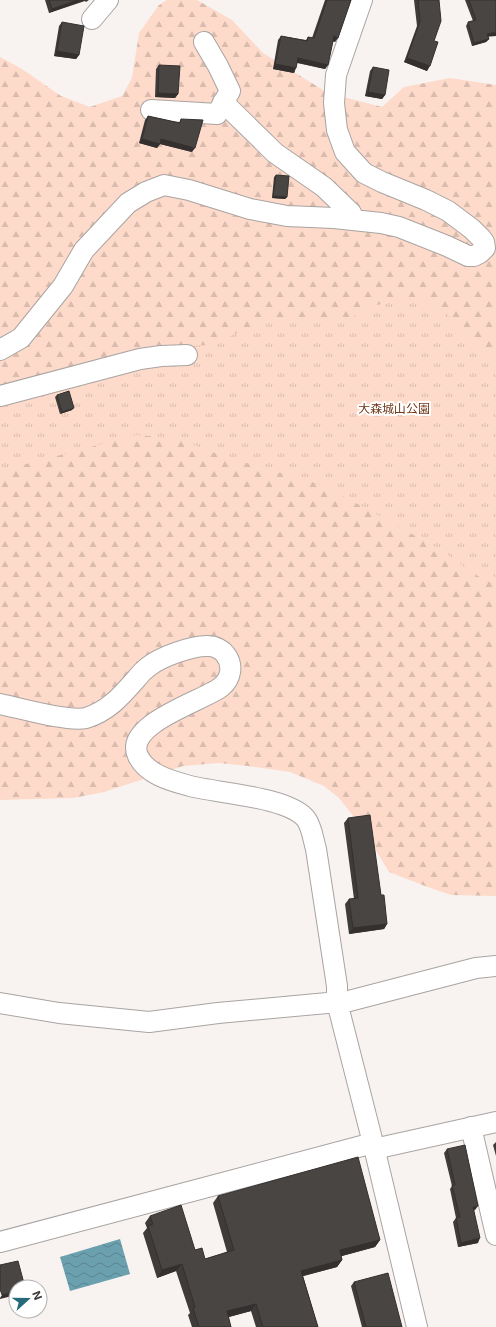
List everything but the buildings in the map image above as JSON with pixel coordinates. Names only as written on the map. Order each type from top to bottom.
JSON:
[{"type":"street","points":[[92,19],[108,0]]},
{"type":"street","points":[[0,350],[21,338],[63,286],[84,250],[128,202],[146,192],[164,185],[189,190],[250,209],[287,216],[334,218],[381,223],[399,227],[468,256],[474,256],[480,253],[485,248],[484,242],[472,229],[448,211],[364,173],[346,152],[337,130],[334,103],[336,75],[362,0]]},
{"type":"street","points":[[150,110],[217,114],[230,91],[204,42]]},
{"type":"street","points":[[224,102],[275,153],[324,187],[351,212],[354,220]]},
{"type":"street","points":[[0,396],[140,358],[187,355]]},
{"type":"street","points":[[0,704],[60,717],[85,718],[110,706],[147,667],[158,661],[187,649],[205,646],[218,648],[226,655],[230,665],[230,676],[221,687],[176,710],[143,732],[136,744],[137,753],[141,762],[154,773],[175,782],[273,802],[297,811],[306,819],[312,832],[316,849],[337,986],[337,1002],[417,1327]]},
{"type":"street","points":[[0,1003],[59,1013],[149,1022],[218,1013],[349,1001],[476,968],[496,966]]},
{"type":"street","points":[[0,1242],[373,1146],[496,1122]]},
{"type":"street","points":[[471,1127],[496,1235]]},
{"type":"green space","points":[[167,0],[197,0],[232,20],[263,53],[328,93],[382,107],[404,87],[450,78],[496,85],[496,896],[451,895],[389,872],[362,827],[339,798],[324,786],[290,772],[219,763],[183,766],[104,792],[73,798],[0,800],[0,57],[22,69],[61,96],[90,107],[122,96],[132,78],[139,33],[159,5]]},
{"type":"green space","name":"大森城山公園","points":[[416,298],[446,313],[468,341],[496,359],[496,585],[478,576],[439,549],[322,485],[223,456],[175,438],[136,435],[19,466],[0,467],[0,388],[142,348],[209,345],[265,321],[351,318],[376,305]]},
{"type":"water","points":[[120,1239],[130,1274],[70,1291],[60,1257]]}]
